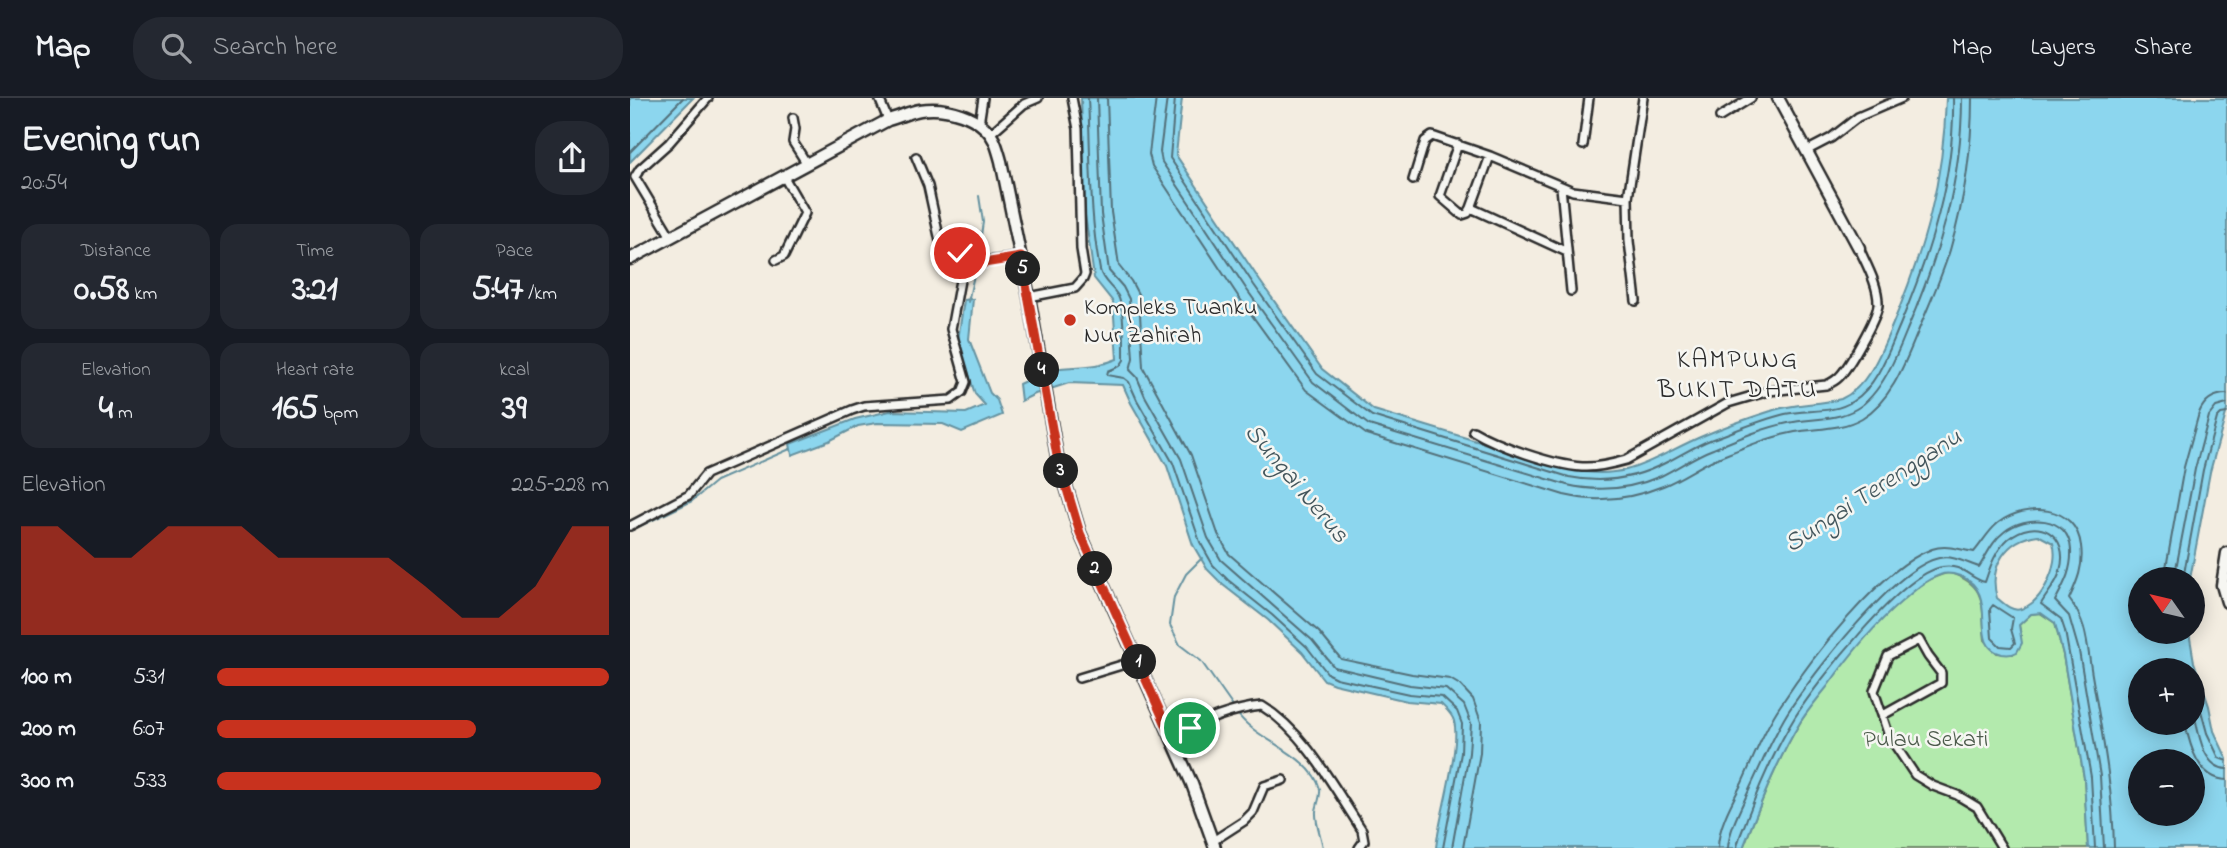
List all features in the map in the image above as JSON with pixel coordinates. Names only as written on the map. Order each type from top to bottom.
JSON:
[{"type":"street","points":[[671,237],[635,177],[708,98]]},
{"type":"street","points":[[879,98],[888,120]]},
{"type":"street","points":[[979,124],[983,98]]},
{"type":"street","points":[[990,134],[1024,104],[1038,98]]},
{"type":"street","points":[[1029,297],[1075,288],[1085,274],[1081,249],[1078,129],[1072,98]]},
{"type":"street","points":[[1583,145],[1589,98]]},
{"type":"street","points":[[1636,301],[1629,241],[1628,198],[1643,98]]},
{"type":"street","points":[[1720,117],[1751,98]]},
{"type":"street","points":[[1473,431],[1518,451],[1574,466],[1612,464],[1626,460],[1728,403],[1769,391],[1826,385],[1840,376],[1849,365],[1875,317],[1878,305],[1874,285],[1859,248],[1778,98]]},
{"type":"street","points":[[1806,150],[1837,135],[1858,117],[1902,98]]},
{"type":"street","points":[[630,259],[888,120],[917,110],[930,109],[958,113],[979,124],[990,134],[1001,161],[1029,297],[1057,456],[1080,533],[1192,784],[1214,844],[1253,811],[1264,786],[1283,780]]},
{"type":"street","points":[[793,118],[793,142],[807,164]]},
{"type":"street","points":[[1413,180],[1428,138],[1432,136],[1490,156],[1561,187],[1586,194],[1628,198]]},
{"type":"street","points":[[1458,145],[1440,196],[1462,215],[1468,213],[1471,208],[1490,156]]},
{"type":"street","points":[[630,526],[689,495],[706,474],[852,410],[864,406],[951,400],[958,396],[966,382],[951,329],[967,264],[964,256],[946,248],[940,241],[928,186],[916,157]]},
{"type":"street","points":[[776,260],[784,256],[805,213],[784,177]]},
{"type":"street","points":[[1561,187],[1571,291]]},
{"type":"street","points":[[1471,208],[1567,252]]},
{"type":"street","points":[[967,264],[1021,257]]},
{"type":"street","points":[[2227,552],[2222,585],[2227,602]]},
{"type":"street","points":[[1882,715],[1941,684],[1941,673],[1919,640],[1888,656],[1874,691],[1889,736],[1915,775],[1978,807],[2002,848]]},
{"type":"street","points":[[1079,678],[1138,660]]},
{"type":"street","points":[[1172,738],[1230,712],[1262,706],[1282,718],[1303,742],[1362,830],[1364,841],[1359,848]]},
{"type":"green space","name":"Pulau Sekati","points":[[1950,573],[1963,578],[1977,591],[1981,599],[1985,640],[1997,653],[2013,654],[2021,636],[2019,625],[2031,614],[2040,613],[2055,623],[2084,778],[2088,848],[1743,848],[1784,751],[1828,682],[1868,634],[1911,592],[1932,579]]},
{"type":"water","points":[[630,98],[693,98],[630,162]]},
{"type":"water","points":[[1081,98],[1182,98],[1176,155],[1322,369],[1374,410],[1572,470],[1611,473],[1642,465],[1713,432],[1771,411],[1841,399],[1859,386],[1883,347],[1923,242],[1941,158],[1946,98],[2227,98],[2227,410],[2210,472],[2192,567],[2128,567],[2128,644],[2191,644],[2193,658],[2128,658],[2128,735],[2205,735],[2205,694],[2214,731],[2227,759],[2227,848],[2088,848],[2084,778],[2055,623],[2041,613],[2031,614],[2019,625],[2022,643],[2017,652],[2002,654],[1992,649],[1986,641],[1979,594],[1972,584],[1960,576],[1948,573],[1924,583],[1880,621],[1810,708],[1777,767],[1743,848],[1436,848],[1455,747],[1454,721],[1447,710],[1441,704],[1407,701],[1324,680],[1302,652],[1207,569],[1193,545],[1167,466],[1123,385],[1069,383],[1021,401],[1019,384],[1040,374],[1117,359],[1113,302],[1094,278],[1085,215]],"holes":[[[2038,535],[2053,543],[2055,552],[2052,571],[2043,591],[2036,599],[2018,610],[2005,605],[1997,598],[1995,576],[2002,556],[2009,549],[2017,542]]]},
{"type":"water","points":[[973,299],[969,339],[990,393],[997,400],[1002,415],[962,432],[943,424],[877,423],[858,426],[792,455],[790,444],[855,419],[890,411],[966,413],[985,405],[975,394],[958,340],[964,300]]},
{"type":"waterway","points":[[977,261],[983,222],[979,196]]},
{"type":"waterway","points":[[968,302],[976,266]]},
{"type":"waterway","points":[[630,531],[692,501],[716,481],[790,449]]},
{"type":"waterway","points":[[1202,558],[1186,574],[1174,597],[1170,625],[1180,645],[1201,661],[1234,708]]},
{"type":"waterway","points":[[1237,713],[1257,732],[1306,766],[1315,777],[1320,789],[1316,815],[1323,848]]},
{"type":"place","name":"Kompleks Tuanku Nur Zahirah","points":[[1070,320]]},
{"type":"district","name":"KAMPUNG BUKIT DATU","points":[[1738,373]]},
{"type":"route","points":[[960,253],[965,259],[963,264],[1021,257],[1057,456],[1080,533],[1172,738],[1190,728]]},
{"type":"water label","name":"Sungai Nerus","points":[[1298,482]]},
{"type":"water label","name":"Sungai Terengganu","points":[[1872,489]]}]
